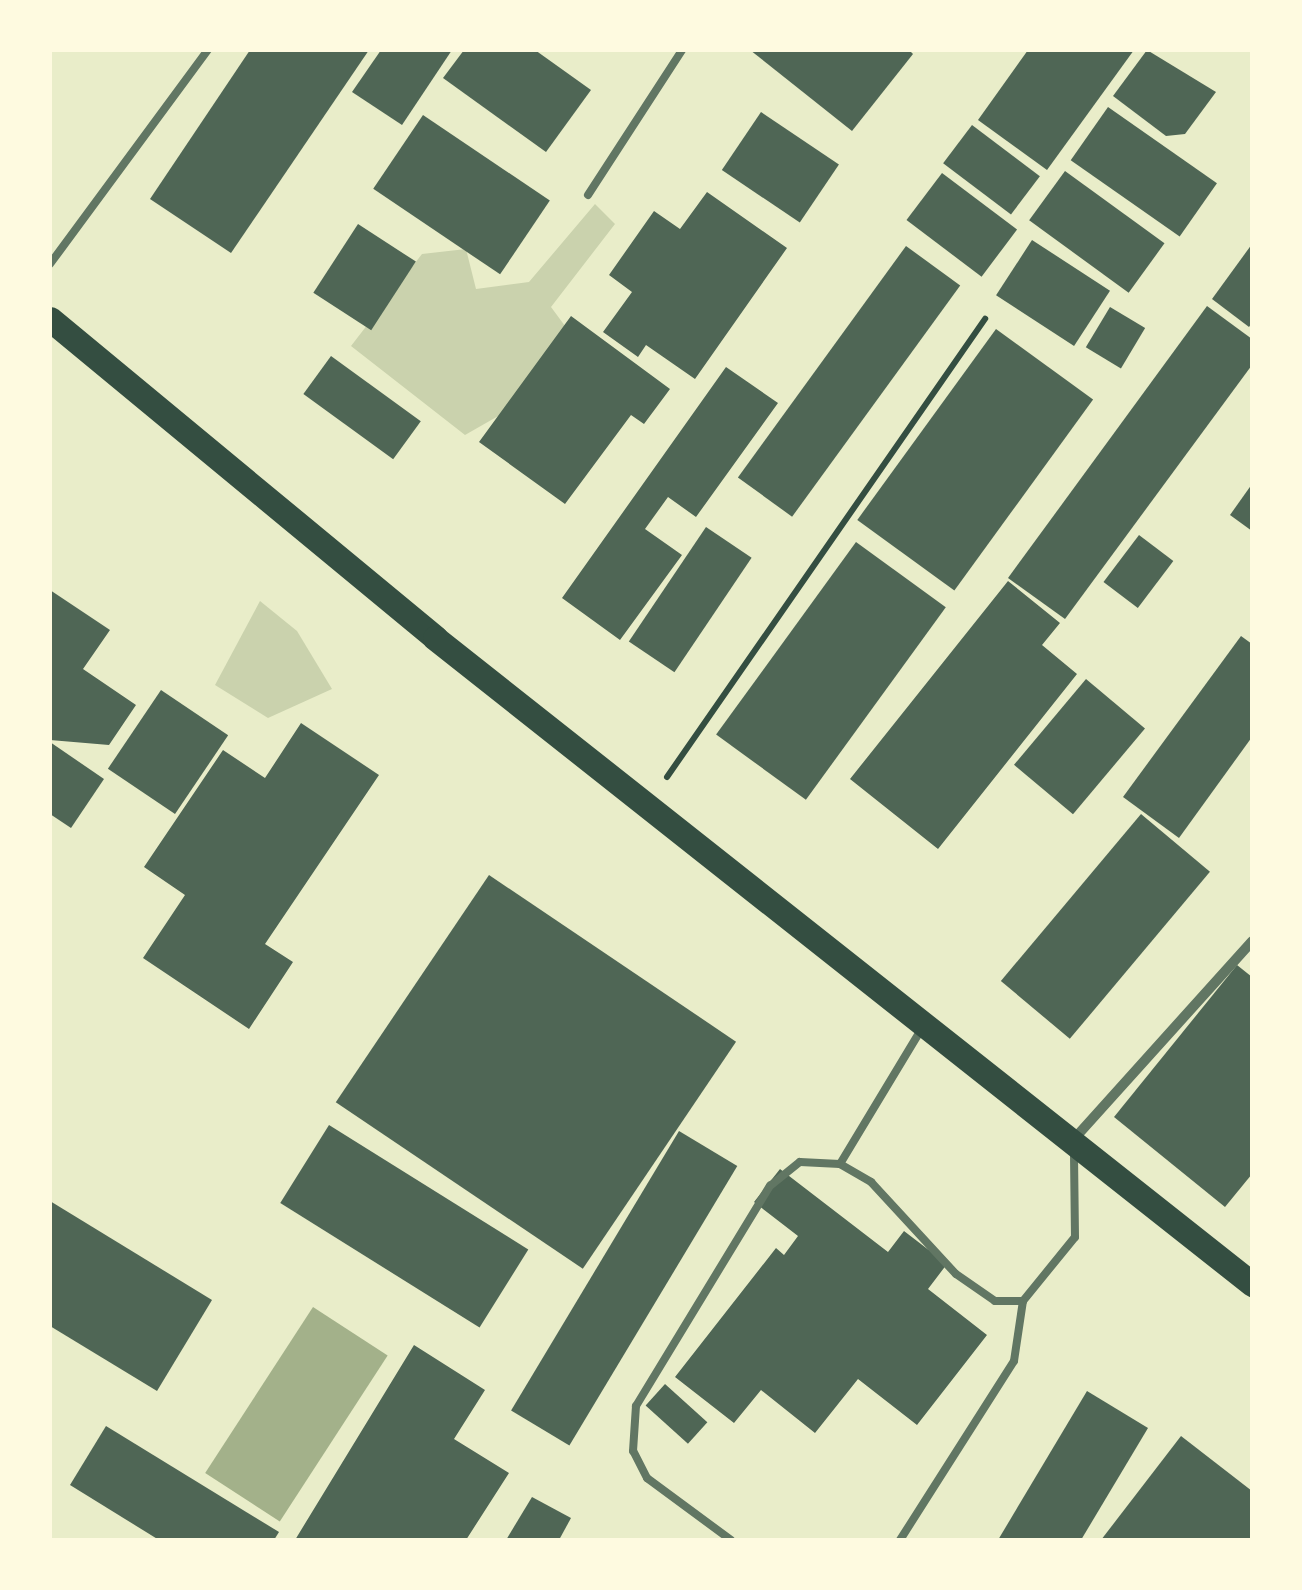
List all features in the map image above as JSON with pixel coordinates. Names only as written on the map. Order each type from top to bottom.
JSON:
[{"type":"main road","points":[[50,319],[922,1028],[1074,1139],[1252,1284]]},
{"type":"street","points":[[1074,1139],[1252,940]]},
{"type":"lane","points":[[50,264],[208,50]]},
{"type":"lane","points":[[588,195],[682,50]]},
{"type":"lane","points":[[840,1164],[922,1028]]},
{"type":"lane","points":[[900,1540],[1014,1361],[1023,1301],[1075,1237],[1074,1139]]},
{"type":"lane","points":[[730,1540],[647,1478],[633,1451],[636,1406],[770,1186],[800,1162],[840,1164],[870,1182],[956,1274],[994,1301],[1023,1301]]},
{"type":"path","points":[[646,806],[986,319]]},
{"type":"shaded area","points":[[595,204],[615,224],[551,307],[565,326],[500,415],[465,435],[351,346],[422,254],[466,249],[476,289],[529,282]]},
{"type":"shaded area","points":[[260,601],[297,631],[332,689],[268,718],[215,685]]},
{"type":"shaded area","points":[[313,1307],[388,1355],[280,1522],[205,1473]]},
{"type":"building","points":[[250,50],[369,50],[231,253],[150,199]]},
{"type":"building","points":[[381,50],[452,50],[402,125],[352,92]]},
{"type":"building","points":[[464,50],[535,50],[591,90],[546,152],[443,78]]},
{"type":"building","points":[[750,50],[909,50],[913,54],[852,131]]},
{"type":"building","points":[[1028,50],[1134,50],[1047,170],[978,120]]},
{"type":"building","points":[[1147,50],[1216,92],[1185,134],[1166,136],[1113,96]]},
{"type":"building","points":[[1108,107],[1217,183],[1180,237],[1071,160]]},
{"type":"building","points":[[761,112],[839,165],[800,223],[722,170]]},
{"type":"building","points":[[423,115],[550,201],[500,274],[373,189]]},
{"type":"building","points":[[972,125],[1040,176],[1011,214],[943,163]]},
{"type":"building","points":[[1065,171],[1165,243],[1129,293],[1029,220]]},
{"type":"building","points":[[942,173],[1017,230],[982,277],[906,220]]},
{"type":"building","points":[[707,192],[787,248],[695,379],[646,345],[638,357],[603,332],[632,292],[609,275],[654,211],[680,229]]},
{"type":"building","points":[[358,224],[416,262],[371,330],[313,293]]},
{"type":"building","points":[[1032,240],[1110,291],[1074,346],[996,295]]},
{"type":"building","points":[[1252,244],[1252,323],[1249,327],[1212,299]]},
{"type":"building","points":[[906,246],[960,285],[792,517],[738,477]]},
{"type":"building","points":[[1207,306],[1252,339],[1252,365],[1065,619],[1008,578]]},
{"type":"building","points":[[1110,307],[1145,328],[1121,368],[1086,347]]},
{"type":"building","points":[[571,316],[670,389],[644,424],[631,415],[565,504],[479,442]]},
{"type":"building","points":[[996,329],[1093,400],[954,590],[857,520]]},
{"type":"building","points":[[331,356],[421,421],[393,459],[303,394]]},
{"type":"building","points":[[726,367],[778,403],[696,517],[668,497],[645,529],[682,555],[620,640],[562,598]]},
{"type":"building","points":[[1252,484],[1252,531],[1230,515]]},
{"type":"building","points":[[706,527],[752,558],[674,672],[629,641]]},
{"type":"building","points":[[1139,535],[1173,561],[1138,608],[1103,582]]},
{"type":"building","points":[[856,542],[946,607],[806,800],[716,735]]},
{"type":"building","points":[[1008,581],[1060,623],[1042,645],[1077,674],[938,849],[850,779]]},
{"type":"building","points":[[50,590],[110,630],[83,669],[136,705],[109,745],[50,740]]},
{"type":"building","points":[[1241,636],[1252,644],[1252,737],[1179,838],[1123,797]]},
{"type":"building","points":[[1086,679],[1145,728],[1073,814],[1014,765]]},
{"type":"building","points":[[161,690],[228,735],[175,814],[108,769]]},
{"type":"building","points":[[301,723],[379,775],[265,944],[293,962],[249,1029],[143,958],[185,895],[144,867],[223,750],[265,778]]},
{"type":"building","points":[[50,742],[104,779],[71,828],[50,814]]},
{"type":"building","points":[[1141,814],[1210,872],[1070,1039],[1001,981]]},
{"type":"building","points":[[489,875],[736,1042],[583,1269],[336,1102]]},
{"type":"building","points":[[1237,965],[1252,977],[1252,1174],[1225,1207],[1114,1117]]},
{"type":"building","points":[[329,1125],[528,1250],[480,1328],[280,1203]]},
{"type":"building","points":[[679,1131],[737,1166],[569,1445],[511,1410]]},
{"type":"building","points":[[780,1169],[888,1252],[904,1231],[947,1264],[928,1289],[987,1335],[917,1425],[858,1379],[815,1433],[761,1390],[734,1423],[675,1377],[776,1248],[784,1255],[798,1236],[754,1202]]},
{"type":"building","points":[[50,1201],[212,1300],[157,1391],[50,1326]]},
{"type":"building","points":[[414,1345],[485,1390],[454,1439],[509,1473],[466,1540],[295,1540]]},
{"type":"building","points":[[665,1384],[707,1422],[688,1444],[646,1406]]},
{"type":"building","points":[[1087,1391],[1148,1428],[1081,1540],[998,1540]]},
{"type":"building","points":[[106,1426],[279,1532],[274,1540],[159,1540],[70,1485]]},
{"type":"building","points":[[1181,1436],[1252,1491],[1252,1540],[1101,1540]]},
{"type":"building","points":[[532,1497],[571,1518],[559,1540],[506,1540]]}]
